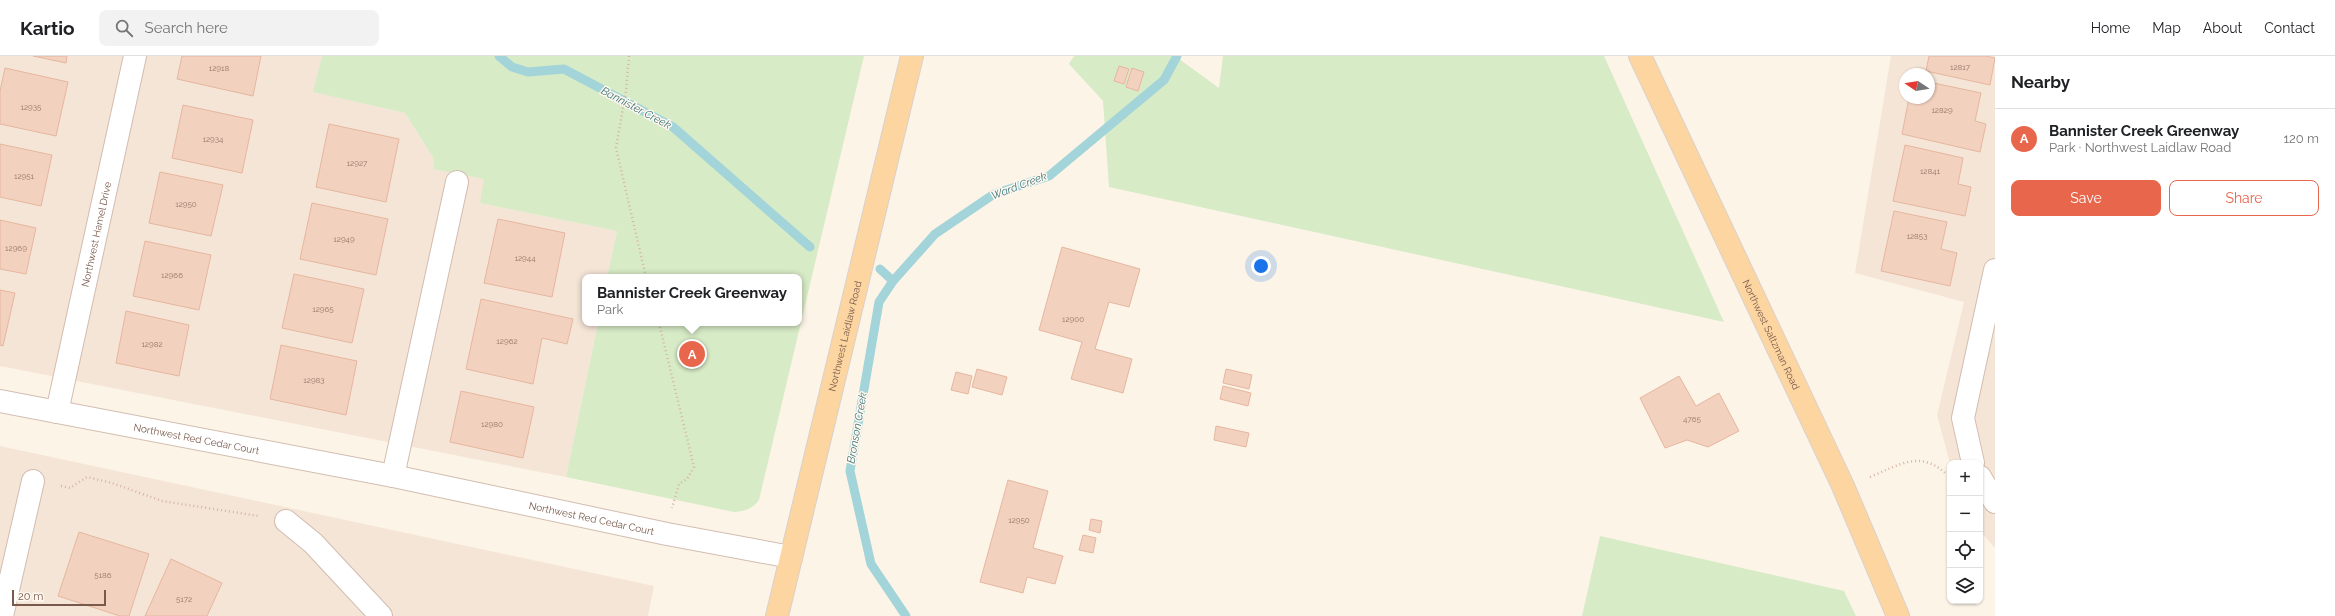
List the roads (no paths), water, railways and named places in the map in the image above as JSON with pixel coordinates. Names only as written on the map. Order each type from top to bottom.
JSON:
[{"type":"main road","name":"Northwest Laidlaw Road","points":[[777,616],[912,56]]},
{"type":"main road","name":"Northwest Saltzman Road","points":[[1640,56],[1843,486],[1898,616]]},
{"type":"street","name":"Northwest Hamel Drive","points":[[57,412],[135,56]]},
{"type":"street","points":[[393,476],[457,182]]},
{"type":"street","points":[[1971,460],[1963,418],[1995,270]]},
{"type":"street","name":"Northwest Red Cedar Court","points":[[0,401],[393,476],[667,534],[791,557]]},
{"type":"street","points":[[2,616],[33,481]]},
{"type":"street","points":[[286,520],[313,543],[381,616]]},
{"type":"waterway","name":"Bannister Creek","points":[[499,56],[512,67],[528,72],[564,69],[673,127],[810,247]]},
{"type":"waterway","name":"Ward Creek","points":[[906,616],[871,564],[850,471],[879,302],[893,281],[935,234],[994,194],[1049,176],[1164,80],[1177,56]]},
{"type":"waterway","name":"Bannister Creek","points":[[880,269],[893,281]]},
{"type":"place","name":"Bannister Creek Greenway","points":[[692,354]]},
{"type":"water label","name":"Bronson Creek","points":[[857,428]]}]
